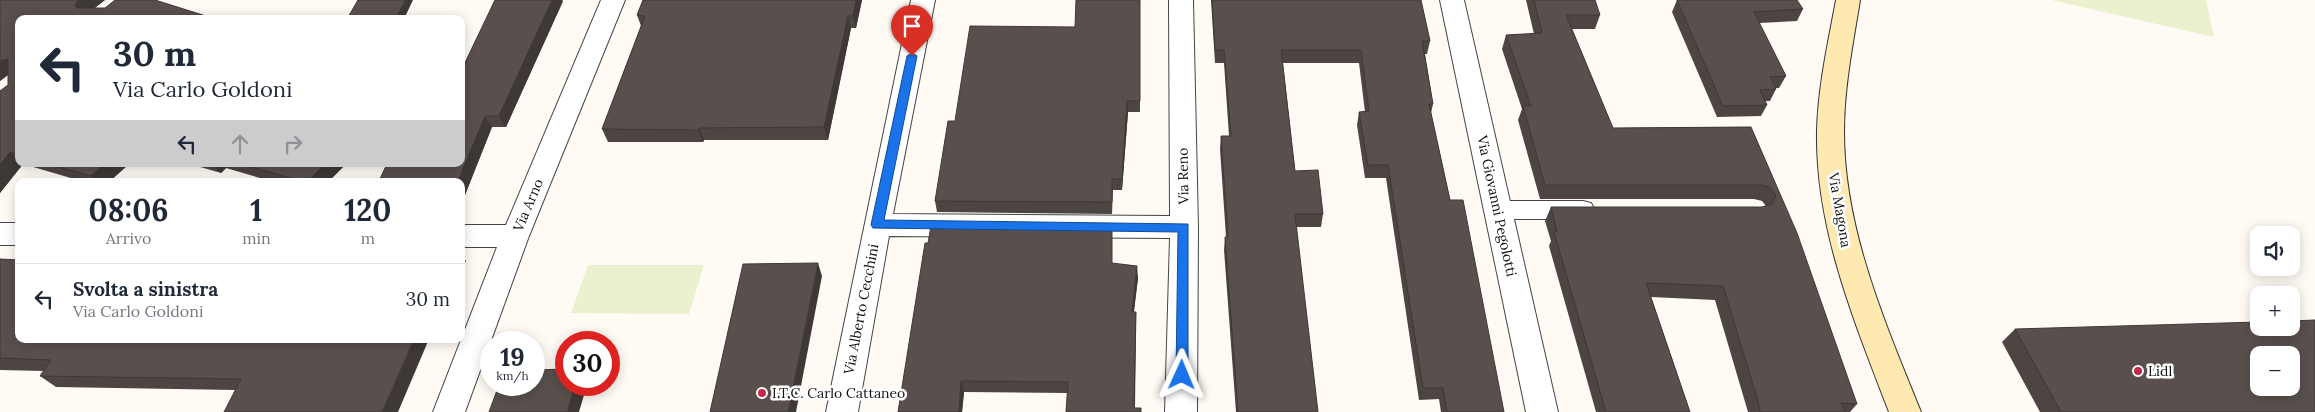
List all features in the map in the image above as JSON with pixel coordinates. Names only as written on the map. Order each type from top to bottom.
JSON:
[{"type":"main road","name":"Via Magona","points":[[1848,0],[1837,59],[1832,108],[1830,150],[1837,205],[1847,252],[1878,343],[1905,412]]},
{"type":"street","name":"Via Arno","points":[[449,412],[514,236],[613,0]]},
{"type":"street","name":"Via Alberto Cecchini","points":[[842,412],[877,225],[924,0]]},
{"type":"street","name":"Via Reno","points":[[1180,0],[1184,227],[1181,412]]},
{"type":"street","name":"Via Giovanni Pegolotti","points":[[1452,0],[1542,412]]},
{"type":"street","points":[[877,225],[1184,227]]},
{"type":"street","points":[[0,234],[15,234]]},
{"type":"street","points":[[465,236],[514,236]]},
{"type":"lane","points":[[1498,210],[1606,210]]},
{"type":"green space","points":[[2051,0],[2206,0],[2214,37]]},
{"type":"green space","points":[[588,265],[704,265],[689,314],[571,313]]},
{"type":"building","points":[[0,0],[78,0],[75,6],[77,8],[105,8],[115,0],[155,0],[203,15],[15,15],[15,154],[10,152],[0,165],[0,91],[8,85],[8,59],[0,61]]},
{"type":"building","points":[[358,0],[405,0],[398,15],[349,15]]},
{"type":"building","points":[[495,0],[552,0],[499,116],[485,116],[465,164],[465,63]]},
{"type":"building","points":[[643,0],[856,0],[853,16],[848,16],[824,127],[699,128],[698,130],[602,129],[645,16],[637,15]]},
{"type":"building","points":[[1076,0],[1140,0],[1140,101],[1127,101],[1122,179],[1112,179],[1112,202],[935,201],[948,121],[955,121],[970,26],[1075,27]]},
{"type":"building","points":[[1212,0],[1421,0],[1430,41],[1422,41],[1433,104],[1429,104],[1450,200],[1463,200],[1504,412],[1447,412],[1443,388],[1423,388],[1388,165],[1368,165],[1359,112],[1369,111],[1361,50],[1281,50],[1295,171],[1318,170],[1323,214],[1295,214],[1318,412],[1238,412],[1225,237],[1228,237],[1221,136],[1231,136],[1224,50],[1215,50]]},
{"type":"building","points":[[1534,0],[1595,0],[1600,15],[1566,15],[1613,128],[1751,127],[1797,233],[1857,404],[1841,403],[1845,412],[1760,412],[1723,286],[1646,283],[1690,412],[1606,412],[1554,232],[1557,232],[1551,207],[1762,207],[1772,204],[1776,195],[1770,187],[1762,185],[1545,185],[1523,106],[1531,106],[1506,35],[1542,33]]},
{"type":"building","points":[[1677,0],[1797,0],[1803,9],[1754,12],[1786,76],[1770,77],[1776,89],[1760,90],[1767,105],[1723,106]]},
{"type":"building","points":[[60,167],[101,167],[91,176]]},
{"type":"building","points":[[252,167],[322,167],[311,178],[290,178]]},
{"type":"building","points":[[386,167],[464,167],[459,178],[380,178]]},
{"type":"building","points":[[931,226],[1112,227],[1112,263],[1137,266],[1132,312],[1136,312],[1134,408],[1141,408],[1141,412],[1066,412],[1068,382],[961,381],[959,412],[898,412],[925,243],[928,243]]},
{"type":"building","points":[[0,259],[15,260],[15,343],[412,343],[382,412],[224,412],[241,379],[40,376],[51,360],[0,358]]},
{"type":"building","points":[[818,263],[788,412],[710,412],[743,264]]},
{"type":"building","name":"Lidl","points":[[2315,320],[2315,412],[2061,412],[2015,329],[2250,322],[2250,336],[2300,336],[2300,321]]},
{"type":"building","points":[[555,369],[555,396],[572,396],[567,412],[489,412],[495,396],[545,396],[545,370]]},
{"type":"place","name":"Lidl","points":[[2138,371]]},
{"type":"place","name":"I.T.C. Carlo Cattaneo","points":[[762,393]]},
{"type":"route","points":[[912,56],[877,225],[1184,227],[1182,375]]}]
